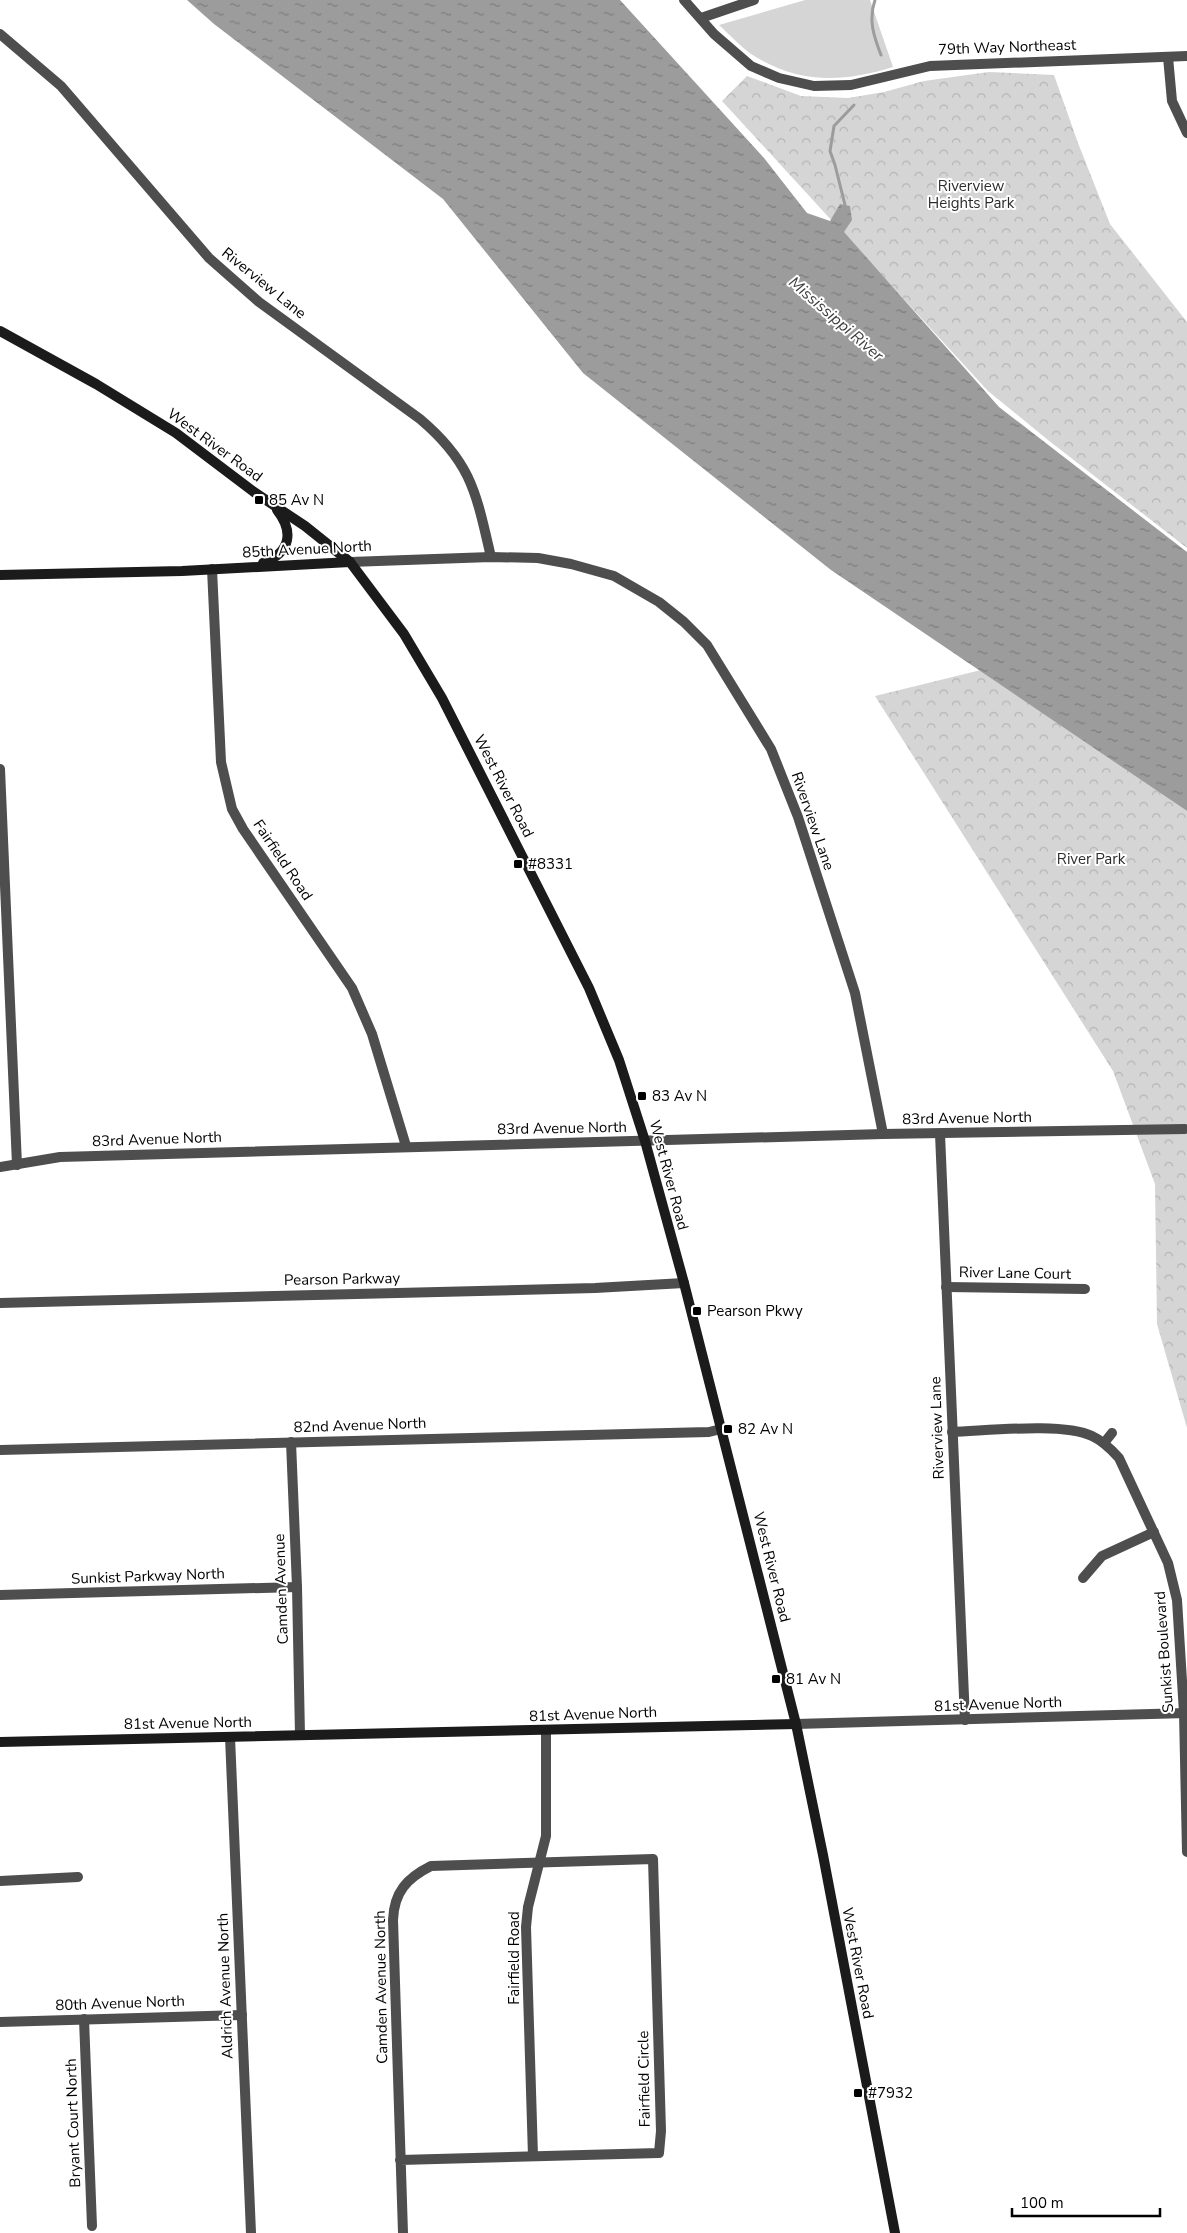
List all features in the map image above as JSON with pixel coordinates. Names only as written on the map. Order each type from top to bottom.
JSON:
[{"type":"street","name":"79th Way Northeast","points":[[684,0],[714,34],[751,66],[772,76],[798,84],[830,87],[863,83],[902,71],[930,66],[1187,56]]},
{"type":"street","points":[[701,18],[754,0]]},
{"type":"street","name":"Riverview Lane","points":[[0,34],[61,86],[209,258],[259,302],[439,435],[456,455],[469,476],[478,500],[491,557]]},
{"type":"street","points":[[1168,57],[1172,101],[1187,132]]},
{"type":"street","name":"West River Road","points":[[0,330],[150,416],[274,506],[306,526],[350,562],[392,615],[423,664],[459,730],[589,988],[611,1038],[645,1141],[684,1283],[796,1724],[895,2233]]},
{"type":"street","points":[[258,565],[276,557],[287,541],[287,526],[274,506]]},
{"type":"street","name":"85th Avenue North","points":[[0,575],[212,569],[258,565],[491,557],[538,558],[594,569],[614,576]]},
{"type":"street","name":"Fairfield Road","points":[[212,569],[221,762],[232,809],[243,829],[352,988],[372,1034],[406,1146]]},
{"type":"street","name":"Riverview Lane","points":[[614,576],[659,602],[684,622],[707,645],[771,749],[798,816],[855,993],[883,1134]]},
{"type":"street","points":[[0,769],[17,1165]]},
{"type":"street","name":"83rd Avenue North","points":[[0,1167],[60,1157],[883,1134],[1185,1129]]},
{"type":"street","name":"Riverview Lane","points":[[940,1134],[965,1720]]},
{"type":"street","name":"Pearson Parkway","points":[[0,1303],[595,1288],[684,1283]]},
{"type":"street","name":"River Lane Court","points":[[946,1287],[1085,1289]]},
{"type":"street","name":"Sunkist Boulevard","points":[[952,1432],[1057,1428],[1075,1430],[1092,1435],[1104,1443],[1119,1458],[1168,1563],[1177,1600],[1186,1713],[1187,1852]]},
{"type":"street","name":"82nd Avenue North","points":[[0,1450],[709,1432],[721,1429]]},
{"type":"street","points":[[1104,1443],[1112,1433]]},
{"type":"street","name":"Camden Avenue","points":[[291,1442],[297,1587],[300,1735]]},
{"type":"street","points":[[1083,1578],[1102,1556],[1154,1532]]},
{"type":"street","name":"Sunkist Parkway North","points":[[0,1595],[297,1587]]},
{"type":"street","name":"81st Avenue North","points":[[0,1742],[546,1731],[1186,1713]]},
{"type":"street","name":"Fairfield Road","points":[[533,2156],[526,1927],[528,1907],[546,1826],[546,1731]]},
{"type":"street","name":"Aldrich Avenue North","points":[[230,1737],[251,2233]]},
{"type":"street","name":"Fairfield Circle","points":[[400,2160],[659,2153],[661,2132],[653,1859],[539,1862]]},
{"type":"street","name":"Camden Avenue North","points":[[403,2233],[393,1920],[393,1906],[398,1892],[407,1881],[431,1866],[539,1862]]},
{"type":"street","points":[[0,1881],[78,1877]]},
{"type":"street","name":"80th Avenue North","points":[[0,2022],[242,2015]]},
{"type":"street","name":"Bryant Court North","points":[[84,2020],[92,2226]]},
{"type":"green space","points":[[805,0],[870,0],[893,67],[838,78],[803,76],[768,64],[751,54],[719,25]]},
{"type":"green space","name":"Riverview Heights Park","points":[[989,72],[1054,75],[1110,224],[1187,322],[1187,548],[988,391],[722,101],[747,76],[801,96],[848,98],[884,92],[924,81]]},
{"type":"green space","name":"River Park","points":[[981,670],[1187,811],[1187,1428],[1157,1324],[1155,1184],[1113,1071],[875,696]]},
{"type":"water","name":"Mississippi River","points":[[187,0],[620,0],[764,158],[807,213],[830,221],[840,204],[850,206],[852,220],[844,232],[999,407],[1187,552],[1187,811],[831,570],[583,373],[443,199],[214,24]]},
{"type":"waterway","points":[[875,0],[872,21],[874,35],[881,55]]},
{"type":"waterway","points":[[844,208],[845,205],[830,151],[834,126],[854,105]]},
{"type":"place","name":"85 Av N","points":[[259,500]]},
{"type":"place","name":"#8331","points":[[518,864]]},
{"type":"place","name":"83 Av N","points":[[642,1096]]},
{"type":"place","name":"Pearson Pkwy","points":[[697,1311]]},
{"type":"place","name":"82 Av N","points":[[728,1429]]},
{"type":"place","name":"81 Av N","points":[[776,1679]]},
{"type":"place","name":"#7932","points":[[858,2093]]}]
